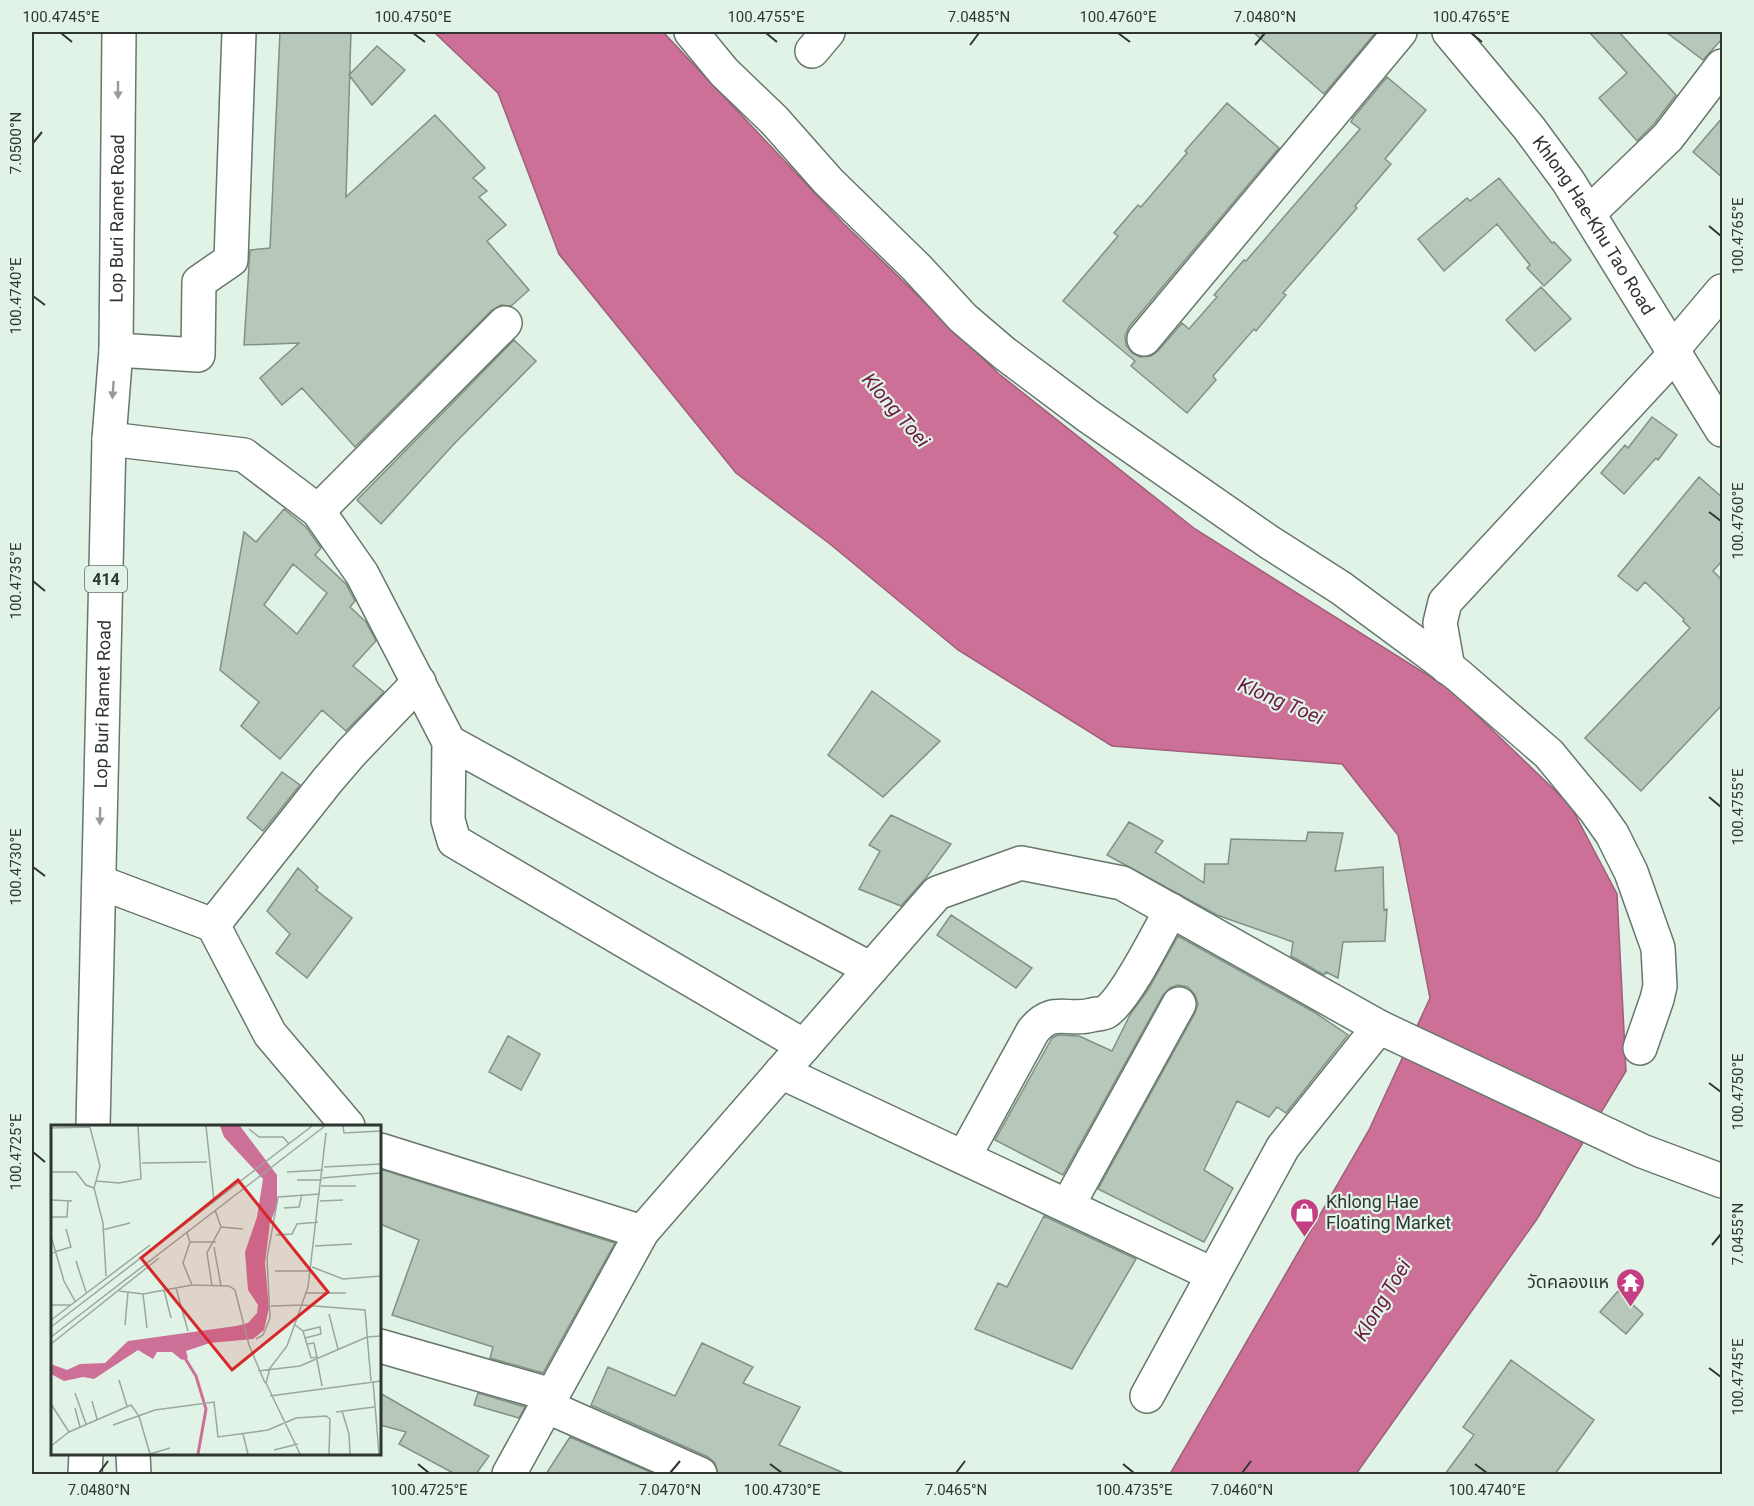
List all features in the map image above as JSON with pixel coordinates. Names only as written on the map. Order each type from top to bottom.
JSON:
[{"type":"street","name":"Lop Buri Ramet Road","points":[[93,1125],[109,439],[116,350],[119,32]]},
{"type":"street","points":[[116,350],[198,356],[199,282],[231,260],[239,32]]},
{"type":"street","points":[[692,32],[724,72],[774,120],[828,181],[979,332],[1088,416],[1269,542],[1341,588],[1448,668],[1549,754],[1595,810],[1622,853],[1644,905],[1658,948],[1660,986],[1640,1048]]},
{"type":"street","points":[[1144,339],[1400,32]]},
{"type":"street","name":"Khlong Hae-Khu Tao Road","points":[[1449,32],[1557,165],[1722,430]]},
{"type":"street","points":[[1589,213],[1668,137],[1722,66]]},
{"type":"street","points":[[1448,668],[1440,623],[1445,602],[1674,351],[1722,291]]},
{"type":"street","points":[[318,511],[505,323]]},
{"type":"street","points":[[109,439],[244,455],[318,511],[362,574],[420,682],[449,742],[448,820],[454,841],[804,1046]]},
{"type":"street","points":[[213,925],[333,774],[420,682]]},
{"type":"street","points":[[449,742],[666,861],[871,969]]},
{"type":"street","points":[[509,1474],[642,1232],[937,893],[1021,863],[1122,883],[1390,1032],[1642,1151],[1722,1181]]},
{"type":"street","points":[[99,882],[213,925],[270,1034],[347,1125]]},
{"type":"street","name":"414","points":[[99,882],[114,1125]]},
{"type":"street","points":[[964,1157],[1033,1031],[1042,1021],[1056,1016],[1081,1018],[1105,1012],[1123,993],[1171,910]]},
{"type":"street","points":[[1068,1205],[1179,1004]]},
{"type":"street","points":[[1147,1396],[1283,1147],[1390,1032]]},
{"type":"street","points":[[781,1072],[1212,1274]]},
{"type":"street","points":[[381,1150],[642,1232]]},
{"type":"street","points":[[381,1346],[550,1401],[700,1474]]},
{"type":"street","points":[[85,1474],[86,1455]]},
{"type":"street","points":[[133,1455],[134,1474]]},
{"type":"water","name":"Klong Toei","points":[[434,32],[663,32],[844,224],[999,374],[1195,529],[1450,689],[1570,805],[1617,894],[1626,1071],[1537,1219],[1356,1474],[1170,1474],[1369,1130],[1430,998],[1398,835],[1342,764],[1112,746],[958,650],[830,544],[736,473],[559,254],[498,93]]},
{"type":"building","points":[[280,32],[351,32],[346,197],[435,115],[485,168],[473,178],[487,191],[479,197],[506,225],[487,241],[529,290],[511,306],[501,305],[492,310],[355,447],[302,388],[282,405],[260,378],[299,343],[244,345],[250,250],[270,248]]},
{"type":"building","points":[[1253,32],[1376,32],[1324,94]]},
{"type":"building","points":[[1589,32],[1619,32],[1676,95],[1654,124],[1637,141],[1599,98],[1627,73]]},
{"type":"building","points":[[1666,32],[1722,32],[1722,39],[1703,60]]},
{"type":"building","points":[[377,46],[405,70],[372,105],[349,75]]},
{"type":"building","points":[[1387,77],[1426,110],[1385,159],[1391,164],[1355,206],[1357,208],[1283,293],[1286,295],[1256,331],[1254,329],[1213,376],[1216,380],[1187,413],[1131,366],[1135,361],[1063,301],[1118,236],[1114,233],[1138,205],[1141,207],[1227,103],[1279,148],[1129,327],[1125,336],[1126,345],[1132,353],[1140,357],[1151,356],[1182,323],[1189,329],[1217,297],[1214,295],[1360,129],[1351,122],[1353,118]]},
{"type":"building","points":[[1722,118],[1722,177],[1693,152]]},
{"type":"building","points":[[1499,178],[1552,243],[1554,242],[1571,260],[1544,286],[1527,268],[1530,265],[1497,224],[1444,271],[1418,239],[1467,198],[1470,201]]},
{"type":"building","points":[[1541,287],[1571,319],[1535,351],[1506,320]]},
{"type":"building","points":[[514,340],[536,361],[453,445],[381,524],[357,500]]},
{"type":"building","points":[[1652,417],[1677,435],[1658,460],[1656,458],[1624,494],[1601,473],[1625,445],[1628,448]]},
{"type":"building","points":[[1699,477],[1722,497],[1722,561],[1713,571],[1722,580],[1722,705],[1641,791],[1585,738],[1690,628],[1683,621],[1684,619],[1645,582],[1637,591],[1618,576]]},
{"type":"building","points":[[284,509],[306,527],[321,548],[315,555],[346,584],[355,601],[350,607],[366,622],[376,641],[353,666],[384,692],[346,731],[322,710],[280,759],[241,726],[259,702],[220,670],[244,532],[256,542]],"holes":[[[293,564],[327,593],[297,634],[264,605]]]},
{"type":"building","points":[[872,691],[940,741],[883,797],[828,755]]},
{"type":"building","points":[[282,772],[300,785],[263,831],[247,818]]},
{"type":"building","points":[[891,815],[951,844],[901,906],[859,889],[880,851],[869,845]]},
{"type":"building","points":[[1129,822],[1163,841],[1155,852],[1204,883],[1205,864],[1228,864],[1231,839],[1306,841],[1308,832],[1343,833],[1335,871],[1383,867],[1384,910],[1387,909],[1385,941],[1343,942],[1338,978],[1326,972],[1324,975],[1291,956],[1293,942],[1217,915],[1107,855]]},
{"type":"building","points":[[298,868],[318,887],[316,890],[352,918],[307,978],[276,953],[290,934],[267,911]]},
{"type":"building","points":[[951,915],[1032,968],[1016,988],[937,935]]},
{"type":"building","points":[[1178,936],[1314,1012],[1348,1035],[1286,1113],[1277,1107],[1269,1117],[1237,1101],[1204,1170],[1233,1188],[1204,1242],[1098,1189],[1195,1013],[1198,1004],[1195,995],[1188,987],[1178,985],[1170,988],[1163,995],[1063,1175],[995,1140],[1052,1038],[1058,1035],[1079,1036],[1112,1051],[1131,1013],[1148,990]]},
{"type":"building","points":[[508,1036],[540,1054],[521,1090],[489,1072]]},
{"type":"building","points":[[381,1169],[615,1243],[543,1373],[490,1358],[493,1347],[392,1315],[419,1240],[381,1224]]},
{"type":"building","points":[[1044,1216],[1136,1259],[1072,1369],[975,1329],[998,1283],[1007,1287]]},
{"type":"building","points":[[1618,1291],[1643,1314],[1626,1334],[1600,1312]]},
{"type":"building","points":[[702,1343],[753,1367],[743,1383],[800,1407],[779,1445],[846,1474],[718,1474],[715,1463],[708,1457],[591,1405],[608,1367],[675,1396]]},
{"type":"building","points":[[1511,1360],[1594,1420],[1555,1474],[1445,1474],[1474,1435],[1463,1427]]},
{"type":"building","points":[[478,1393],[525,1407],[519,1418],[474,1405]]},
{"type":"building","points":[[381,1394],[489,1456],[476,1474],[455,1474],[399,1444],[406,1432],[381,1425]]},
{"type":"building","points":[[570,1437],[655,1474],[546,1474]]},
{"type":"place","name":"Khlong Hae Floating Market","points":[[1305,1238]]},
{"type":"place","name":"วัดคลองแห","points":[[1630,1308]]}]
